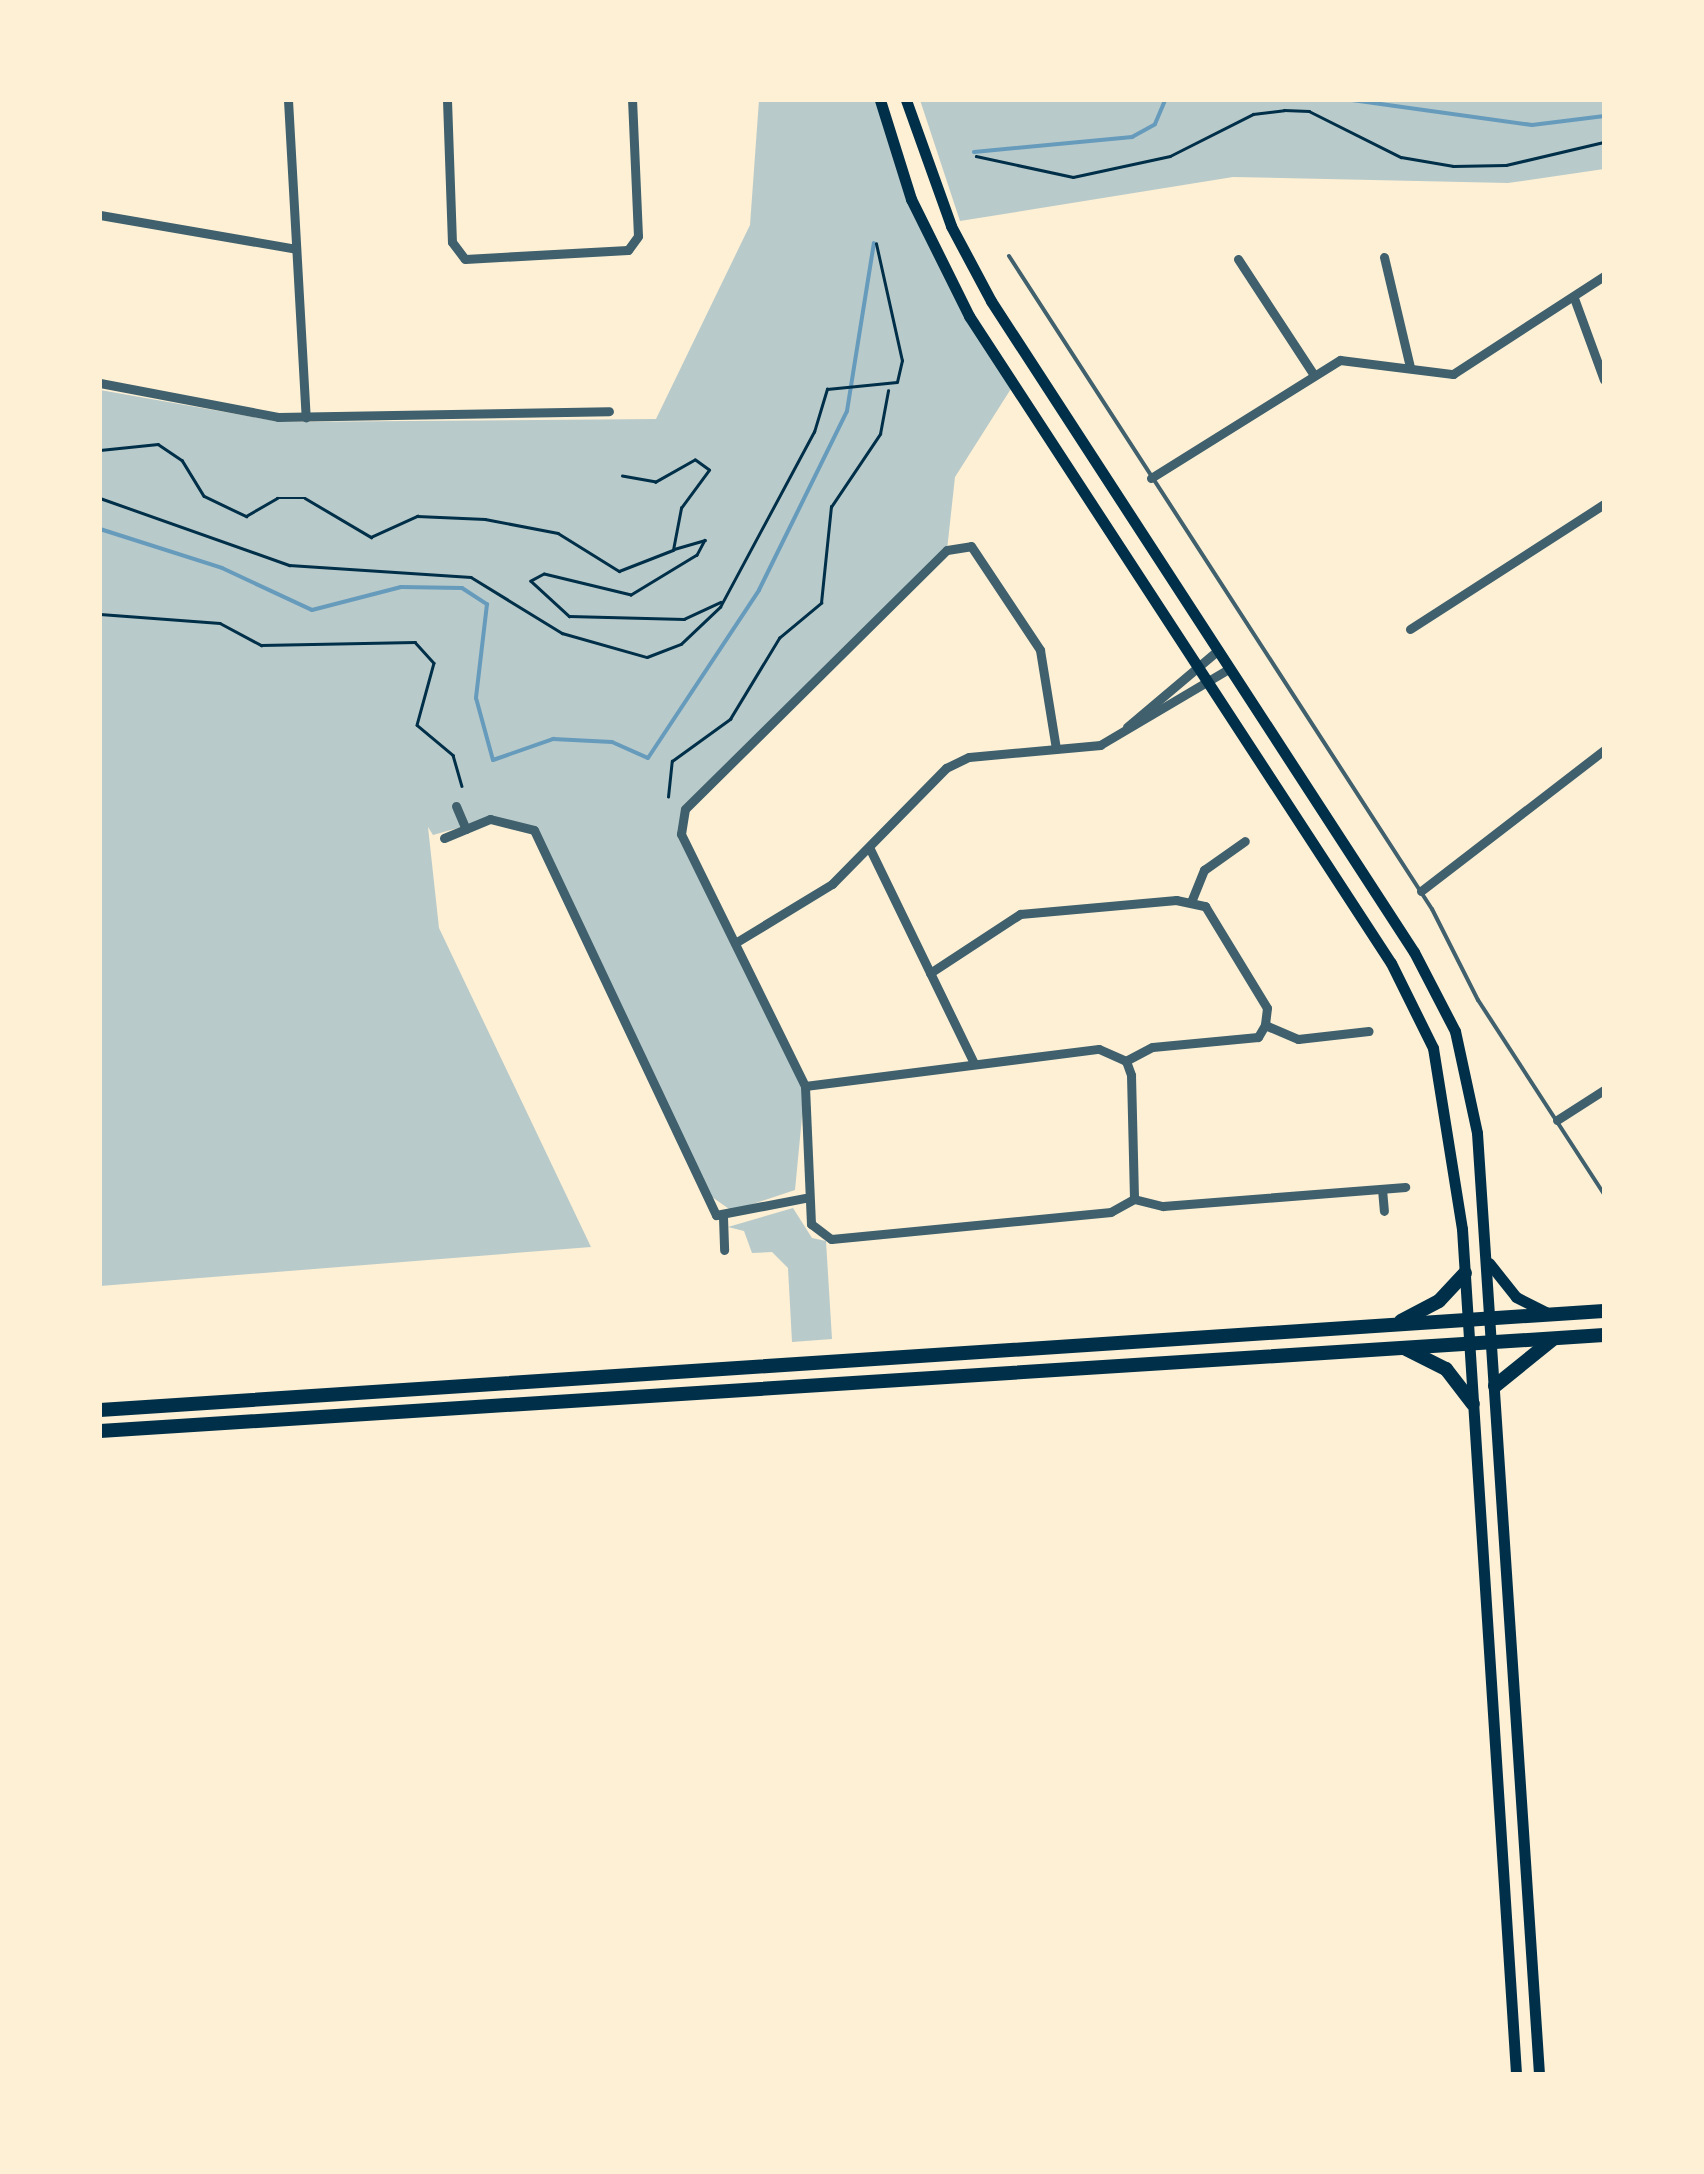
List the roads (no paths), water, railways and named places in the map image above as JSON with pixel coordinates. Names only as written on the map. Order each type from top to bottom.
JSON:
[{"type":"highway","points":[[1396,1324],[1439,1302],[1465,1273]]},
{"type":"highway","points":[[100,1410],[1604,1311]]},
{"type":"highway","points":[[100,1430],[1604,1334]]},
{"type":"highway","points":[[1495,1386],[1558,1337]]},
{"type":"highway","points":[[1402,1347],[1446,1369],[1473,1404]]},
{"type":"main road","points":[[880,100],[911,199],[969,316],[1198,666],[1423,1024],[1450,1123],[1465,1273],[1516,2074]]},
{"type":"main road","points":[[906,100],[951,226],[991,300],[1230,668],[1448,1016],[1474,1110],[1540,2074]]},
{"type":"main road","points":[[1486,1259],[1516,1297],[1552,1314]]},
{"type":"street","points":[[288,100],[306,417]]},
{"type":"street","points":[[447,100],[452,242],[465,259],[628,250],[638,236],[632,100]]},
{"type":"street","points":[[100,215],[296,249]]},
{"type":"street","points":[[1384,257],[1410,368]]},
{"type":"street","points":[[1238,258],[1314,374]]},
{"type":"street","points":[[1151,478],[1314,374],[1347,358],[1410,368],[1460,370],[1604,276]]},
{"type":"street","points":[[1574,298],[1604,380]]},
{"type":"street","points":[[100,383],[306,417],[609,411]]},
{"type":"street","points":[[1410,629],[1604,504]]},
{"type":"street","points":[[1056,749],[1050,671],[971,546],[947,550],[685,809],[681,834],[805,1086],[805,1198],[811,1224],[832,1239],[1111,1212],[1134,1199],[1163,1206],[1405,1187]]},
{"type":"street","points":[[1126,729],[1218,650]]},
{"type":"street","points":[[735,943],[832,884],[958,762],[1100,745],[1209,684],[1230,668]]},
{"type":"street","points":[[1421,891],[1604,750]]},
{"type":"street","points":[[456,806],[466,829]]},
{"type":"street","points":[[444,838],[490,819],[534,830],[696,1182],[723,1217],[724,1250]]},
{"type":"street","points":[[1190,902],[1204,870],[1245,841]]},
{"type":"street","points":[[868,847],[974,1063]]},
{"type":"street","points":[[930,974],[1020,914],[1190,902],[1214,916],[1267,1008],[1265,1025],[1258,1037],[1152,1047],[1126,1061]]},
{"type":"street","points":[[1265,1025],[1298,1038],[1368,1032]]},
{"type":"street","points":[[805,1086],[1099,1050],[1126,1061]]},
{"type":"street","points":[[1126,1061],[1134,1199]]},
{"type":"street","points":[[1557,1120],[1604,1090]]},
{"type":"street","points":[[1382,1189],[1384,1211]]},
{"type":"street","points":[[723,1217],[805,1198]]},
{"type":"lane","points":[[1009,256],[1421,891],[1604,1194]]},
{"type":"waterway","points":[[974,152],[1132,137],[1155,124],[1165,100]]},
{"type":"waterway","points":[[1352,100],[1532,125],[1604,116]]},
{"type":"waterway","points":[[100,529],[222,568],[312,610],[401,587],[462,588],[487,604],[476,698],[493,760],[553,739],[612,742],[648,758],[759,590],[847,411],[874,243]]}]
